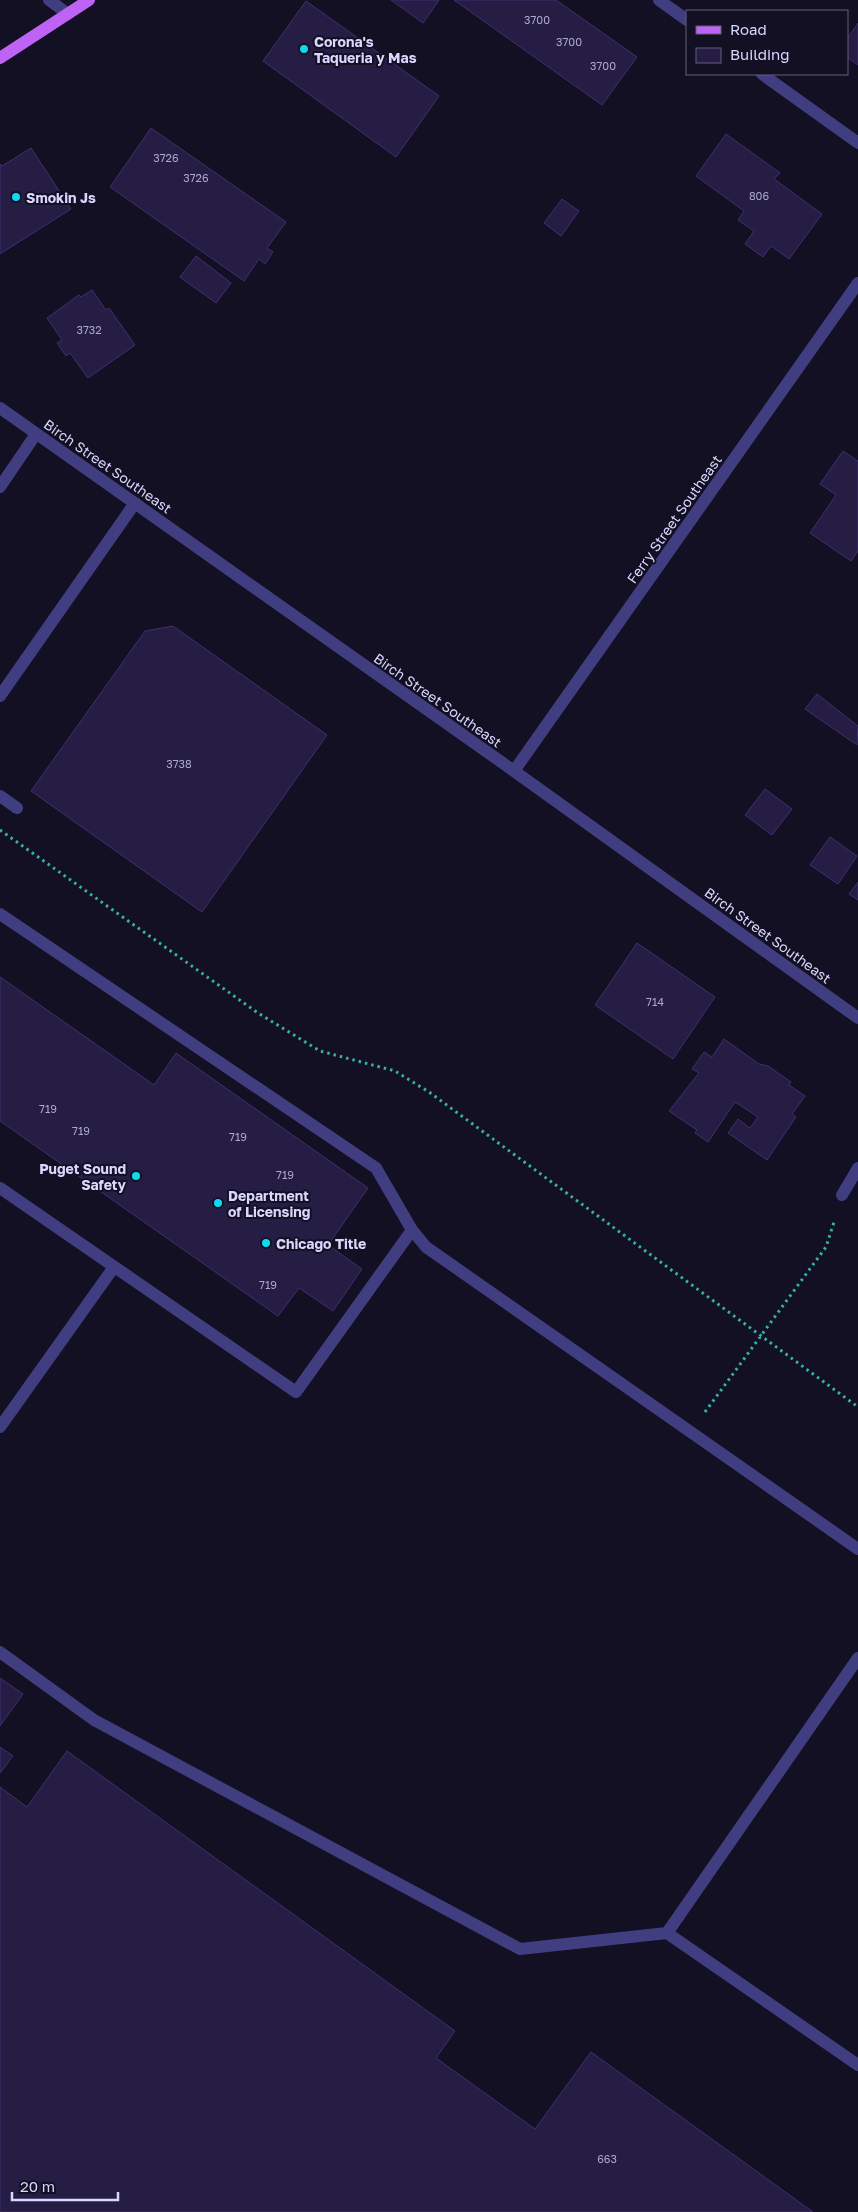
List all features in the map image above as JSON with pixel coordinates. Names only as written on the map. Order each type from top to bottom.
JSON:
[{"type":"main road","points":[[0,58],[89,0]]},
{"type":"street","points":[[49,0],[68,14]]},
{"type":"street","points":[[659,0],[686,19]]},
{"type":"street","points":[[763,75],[858,143]]},
{"type":"street","name":"Ferry Street Southeast","points":[[514,772],[858,283]]},
{"type":"street","name":"Birch Street Southeast","points":[[0,408],[858,1018]]},
{"type":"street","points":[[0,487],[36,434]]},
{"type":"street","points":[[0,696],[134,504]]},
{"type":"street","points":[[0,796],[17,808]]},
{"type":"street","points":[[0,914],[376,1168],[412,1230],[426,1247],[858,1550]]},
{"type":"street","points":[[842,1195],[858,1168]]},
{"type":"street","points":[[0,1188],[296,1392],[412,1230]]},
{"type":"street","points":[[0,1427],[114,1267]]},
{"type":"street","points":[[0,1652],[94,1720],[520,1949],[666,1933],[858,2065]]},
{"type":"street","points":[[666,1933],[858,1658]]},
{"type":"path","points":[[0,830],[258,1013],[320,1051],[395,1071],[429,1092],[858,1407]]},
{"type":"path","points":[[690,1432],[826,1248],[842,1195]]},
{"type":"building","points":[[391,0],[439,0],[423,23]]},
{"type":"building","points":[[454,0],[556,0],[637,57],[602,105]]},
{"type":"building","points":[[306,1],[439,96],[396,157],[263,61]]},
{"type":"building","points":[[858,23],[858,65],[848,58],[848,38]]},
{"type":"building","points":[[151,128],[286,222],[267,248],[273,252],[265,264],[259,259],[244,281],[110,187]]},
{"type":"building","points":[[726,134],[780,173],[774,179],[822,214],[789,259],[771,246],[763,257],[745,244],[754,231],[738,220],[744,211],[696,176]]},
{"type":"building","points":[[31,148],[71,209],[0,254],[0,164],[2,166]]},
{"type":"building","points":[[562,199],[579,211],[561,236],[544,223]]},
{"type":"building","points":[[196,256],[231,283],[216,303],[180,277]]},
{"type":"building","points":[[92,290],[106,310],[109,308],[135,345],[88,378],[70,353],[66,356],[57,343],[62,340],[47,318],[79,295],[81,297]]},
{"type":"building","points":[[843,451],[858,461],[858,551],[851,561],[810,533],[836,495],[820,484]]},
{"type":"building","points":[[173,626],[327,735],[202,912],[31,791],[145,631]]},
{"type":"building","points":[[817,694],[858,726],[857,745],[805,709]]},
{"type":"building","points":[[765,789],[792,809],[772,835],[745,815]]},
{"type":"building","points":[[830,837],[857,856],[838,884],[810,865]]},
{"type":"building","points":[[858,882],[858,900],[849,894]]},
{"type":"building","points":[[637,943],[715,997],[673,1059],[595,1005]]},
{"type":"building","points":[[0,977],[154,1085],[176,1053],[368,1188],[328,1245],[362,1269],[333,1311],[299,1288],[278,1316],[0,1121]]},
{"type":"building","points":[[724,1039],[759,1064],[768,1066],[791,1082],[789,1085],[805,1096],[792,1114],[796,1117],[767,1160],[728,1133],[738,1119],[750,1128],[758,1117],[735,1102],[708,1142],[695,1133],[697,1130],[669,1111],[699,1073],[692,1069],[704,1052],[712,1057]]},
{"type":"building","points":[[0,1678],[23,1694],[0,1726]]},
{"type":"building","points":[[0,1747],[13,1756],[0,1773]]},
{"type":"building","points":[[67,1751],[455,2031],[436,2058],[535,2129],[591,2052],[813,2212],[0,2212],[0,1787],[27,1807]]},
{"type":"place","name":"Corona's Taqueria y Mas","points":[[304,49]]},
{"type":"place","name":"Smokin Js","points":[[16,197]]},
{"type":"place","name":"Puget Sound Safety","points":[[136,1176]]},
{"type":"place","name":"Department of Licensing","points":[[218,1203]]},
{"type":"place","name":"Chicago Title","points":[[266,1243]]}]
